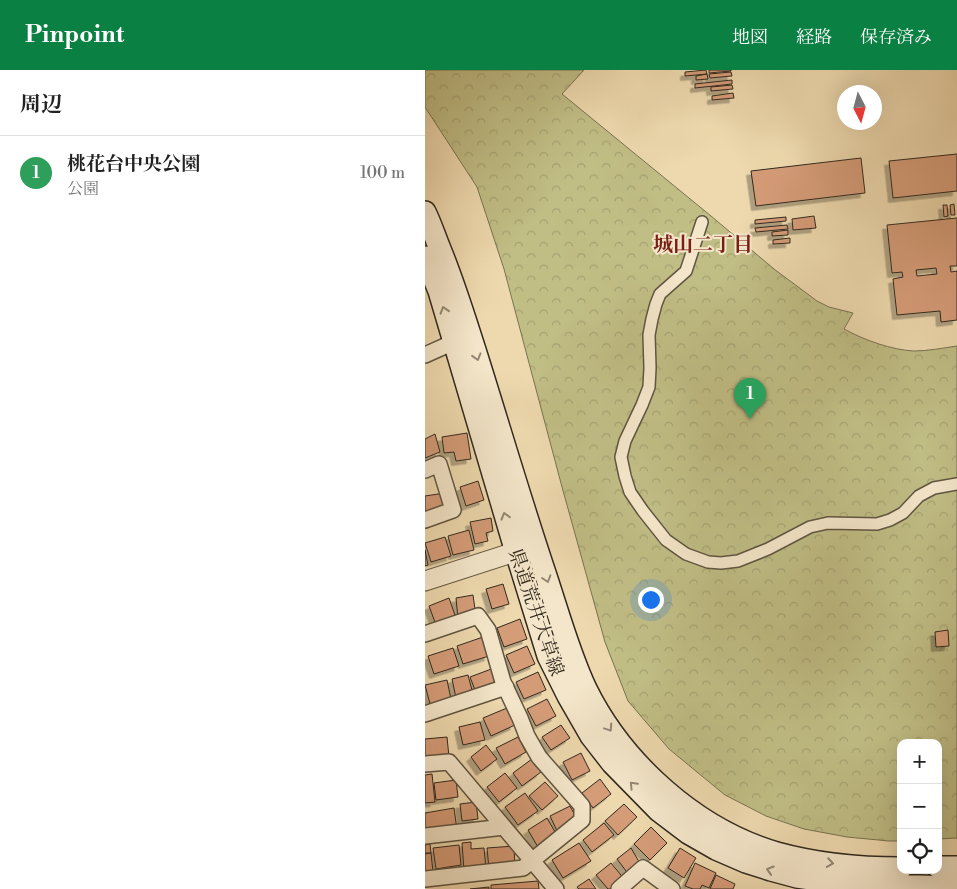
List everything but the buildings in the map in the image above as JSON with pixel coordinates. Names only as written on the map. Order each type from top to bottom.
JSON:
[{"type":"main road","name":"県道荒井大草線","points":[[425,212],[455,286],[526,549],[548,656],[591,736],[612,763],[659,811],[688,833],[716,849],[746,862],[837,886],[957,887]]},
{"type":"main road","name":"県道荒井大草線","points":[[425,258],[439,291],[454,342],[526,549],[587,689],[607,726],[627,752],[646,773],[695,814],[752,844],[776,853],[801,859],[878,868],[897,868]]},
{"type":"main road","points":[[942,867],[957,866]]},
{"type":"street","points":[[702,222],[686,271],[660,294],[656,304],[649,335],[651,368],[649,387],[625,441],[621,457],[630,492],[666,540],[686,554],[708,562],[738,561],[768,549],[810,527],[828,523],[877,524],[890,520],[903,513],[919,496],[934,488],[957,484]]},
{"type":"street","points":[[425,355],[454,342]]},
{"type":"street","points":[[425,470],[439,464],[453,510],[425,520]]},
{"type":"street","points":[[425,580],[526,549]]},
{"type":"street","points":[[425,634],[478,616],[488,630],[505,688],[527,736],[539,757],[582,806],[582,820],[523,868],[425,879]]},
{"type":"street","points":[[425,714],[505,688]]},
{"type":"street","points":[[425,764],[449,762],[556,889]]},
{"type":"street","points":[[425,836],[504,827]]},
{"type":"street","points":[[619,889],[643,868],[672,889]]},
{"type":"green space","points":[[425,70],[584,70],[562,94],[774,269],[817,301],[829,307],[853,313],[844,329],[878,344],[897,349],[914,351],[957,346],[957,838],[942,839],[942,739],[897,739],[897,841],[847,837],[804,829],[766,816],[725,795],[669,749],[628,701],[605,642],[504,269],[477,187],[425,107]]},
{"type":"place","name":"桃花台中央公園","points":[[750,419]]},
{"type":"district","name":"城山二丁目","points":[[703,244]]}]
